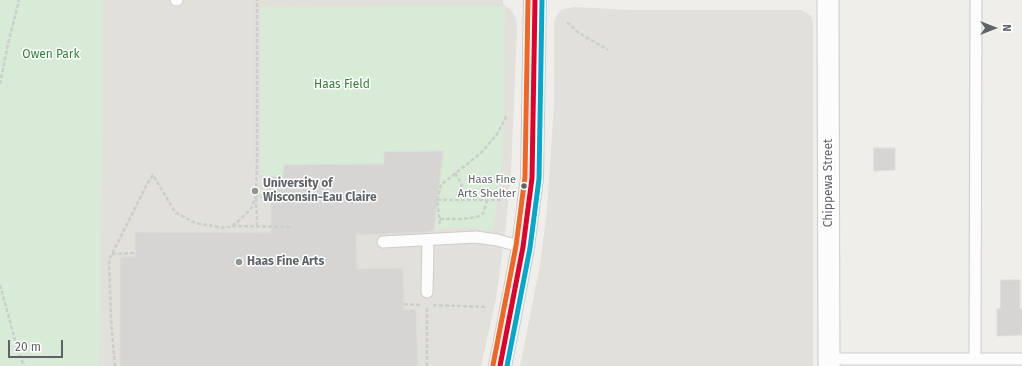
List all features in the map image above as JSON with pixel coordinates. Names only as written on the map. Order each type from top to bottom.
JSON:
[{"type":"main road","points":[[500,366],[510,321],[532,178],[535,0]]},
{"type":"street","name":"Chippewa Street","points":[[828,0],[829,362]]},
{"type":"lane","points":[[975,359],[976,0]]},
{"type":"lane","points":[[382,242],[476,237],[522,246]]},
{"type":"lane","points":[[428,292],[434,240]]},
{"type":"lane","points":[[829,362],[1022,359]]},
{"type":"path","points":[[0,84],[19,0]]},
{"type":"path","points":[[257,0],[257,226]]},
{"type":"path","points":[[568,22],[579,33],[608,50]]},
{"type":"path","points":[[434,240],[440,220],[437,200],[440,185],[481,153],[497,134],[507,115]]},
{"type":"path","points":[[455,173],[463,185],[464,200]]},
{"type":"path","points":[[115,366],[109,260],[153,175],[175,212],[195,223],[225,228],[232,226],[292,227]]},
{"type":"path","points":[[256,195],[271,199]]},
{"type":"path","points":[[232,226],[241,219],[252,206],[256,195]]},
{"type":"path","points":[[437,200],[502,200]]},
{"type":"path","points":[[440,220],[480,216],[483,213],[487,200]]},
{"type":"path","points":[[112,254],[135,253]]},
{"type":"path","points":[[0,285],[18,351],[24,366]]},
{"type":"path","points":[[404,304],[485,308]]},
{"type":"path","points":[[427,305],[427,366]]},
{"type":"shaded area","name":"University of Wisconsin-Eau Claire","points":[[0,0],[503,0],[503,4],[511,10],[516,18],[517,30],[511,174],[496,299],[481,366],[0,366]]},
{"type":"shaded area","points":[[573,7],[632,10],[801,10],[811,16],[813,22],[813,366],[520,366],[540,265],[547,210],[554,104],[554,22],[561,10]]},
{"type":"green space","name":"Owen Park","points":[[0,0],[103,0],[99,366],[0,366]]},
{"type":"green space","name":"Haas Field","points":[[505,6],[504,114],[501,170],[493,231],[462,227],[434,229],[384,152],[383,186],[359,164],[284,165],[283,177],[261,176],[261,7]]},
{"type":"building","points":[[874,148],[895,148],[895,170],[874,171]]},
{"type":"building","name":"Haas Fine Arts","points":[[443,151],[434,229],[430,232],[356,235],[357,269],[403,268],[404,310],[416,309],[418,366],[120,366],[120,257],[135,257],[135,232],[271,233],[271,199],[261,176],[283,177],[284,165],[384,164],[384,152]]},
{"type":"building","points":[[1001,280],[1020,280],[1022,335],[997,336],[997,309],[1000,309]]},
{"type":"transit line","points":[[493,365],[516,246],[525,177],[528,0]]},
{"type":"transit line","points":[[500,366],[523,247],[532,178],[535,0]]},
{"type":"transit line","points":[[507,366],[530,248],[539,179],[542,0]]},
{"type":"place","name":"Haas Fine Arts Shelter","points":[[524,186]]},
{"type":"place","name":"University of Wisconsin-Eau Claire","points":[[255,191]]},
{"type":"place","name":"Haas Fine Arts","points":[[239,262]]}]
